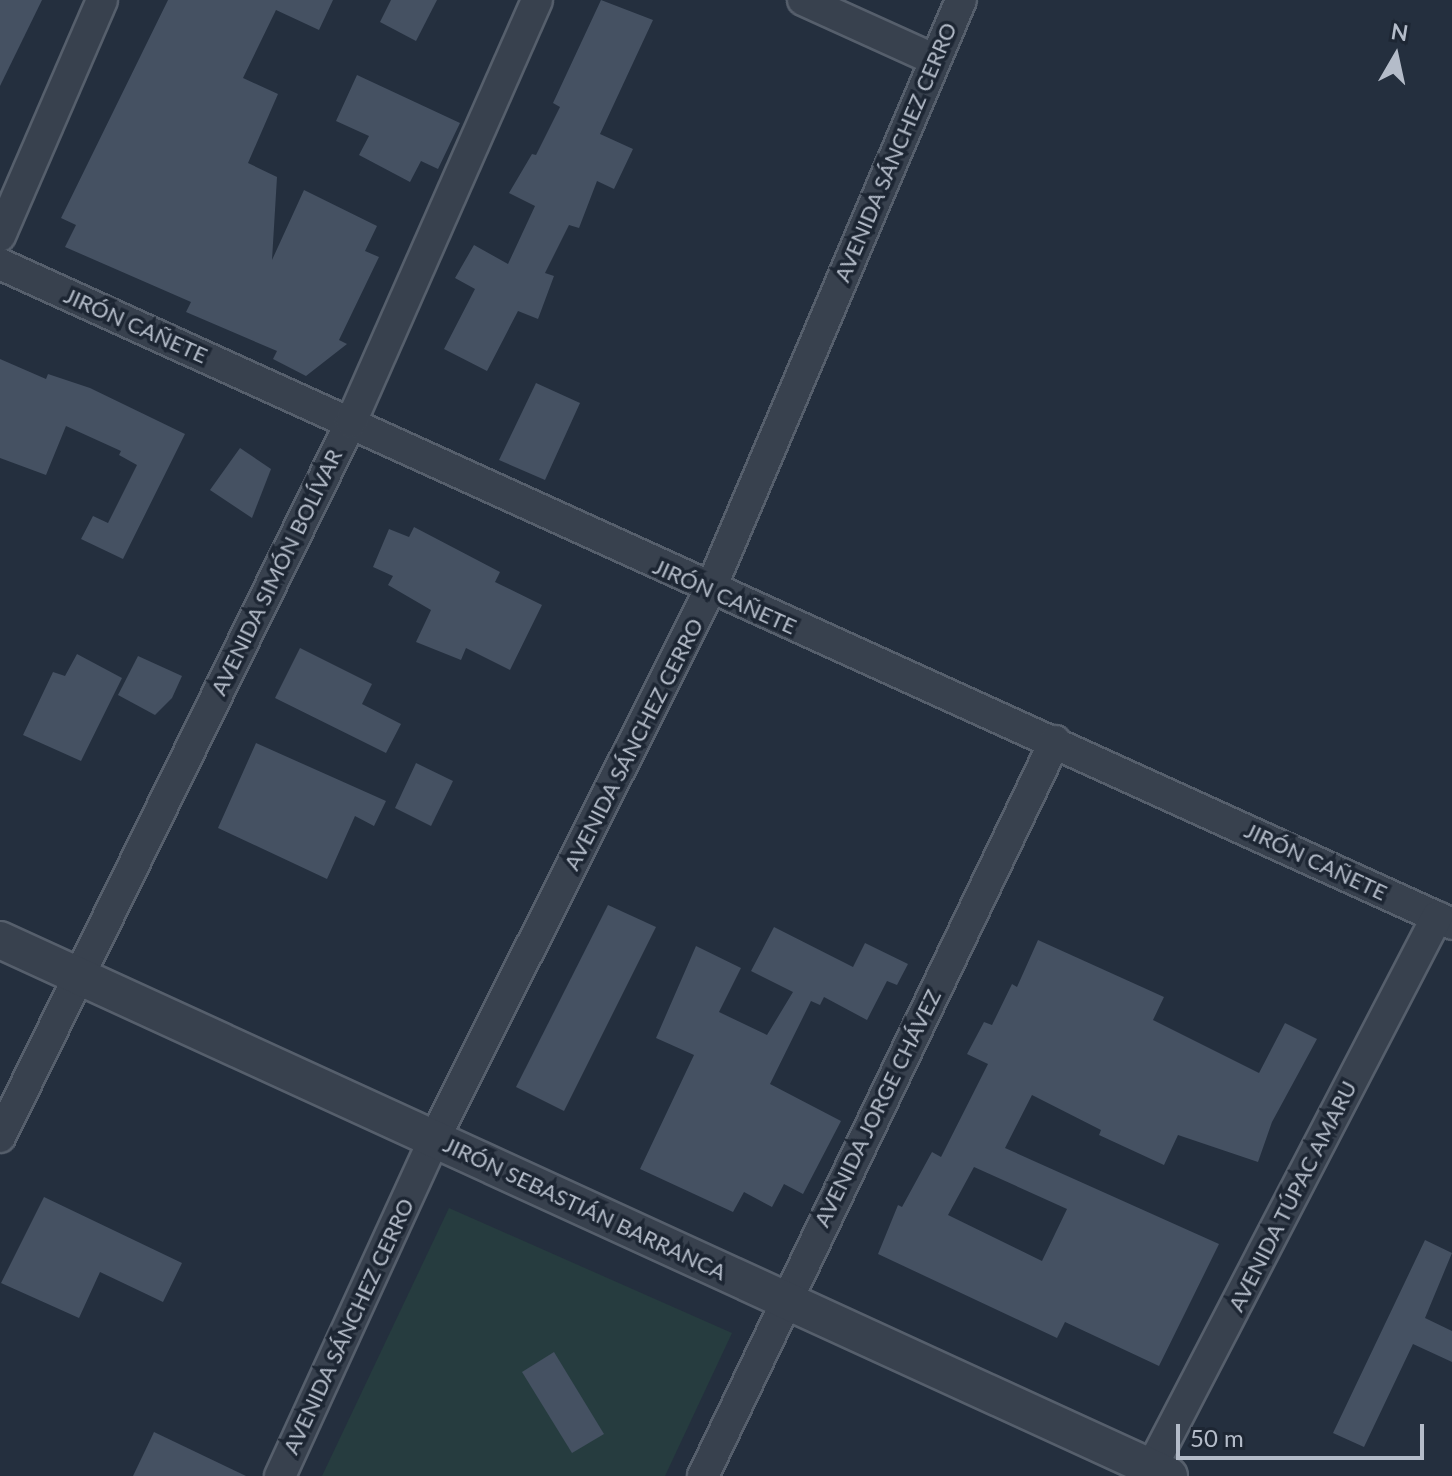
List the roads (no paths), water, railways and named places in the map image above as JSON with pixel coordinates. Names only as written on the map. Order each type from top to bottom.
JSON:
[{"type":"street","points":[[0,236],[102,0]]},
{"type":"street","name":"AVENIDA SIMÓN BOLÍVAR","points":[[0,1137],[76,975],[351,422],[537,0]]},
{"type":"street","points":[[803,0],[933,59]]},
{"type":"street","name":"AVENIDA SÁNCHEZ CERRO","points":[[280,1476],[434,1139],[710,590],[933,59],[961,0]]},
{"type":"street","name":"JIRÓN CAÑETE","points":[[0,264],[351,422],[710,590],[1055,741],[1444,921]]},
{"type":"street","name":"AVENIDA JORGE CHÁVEZ","points":[[703,1476],[784,1299],[1055,741]]},
{"type":"street","name":"AVENIDA TÚPAC AMARU","points":[[1156,1473],[1444,921]]},
{"type":"street","name":"JIRÓN SEBASTIÁN BARRANCA","points":[[0,940],[1156,1473]]}]
